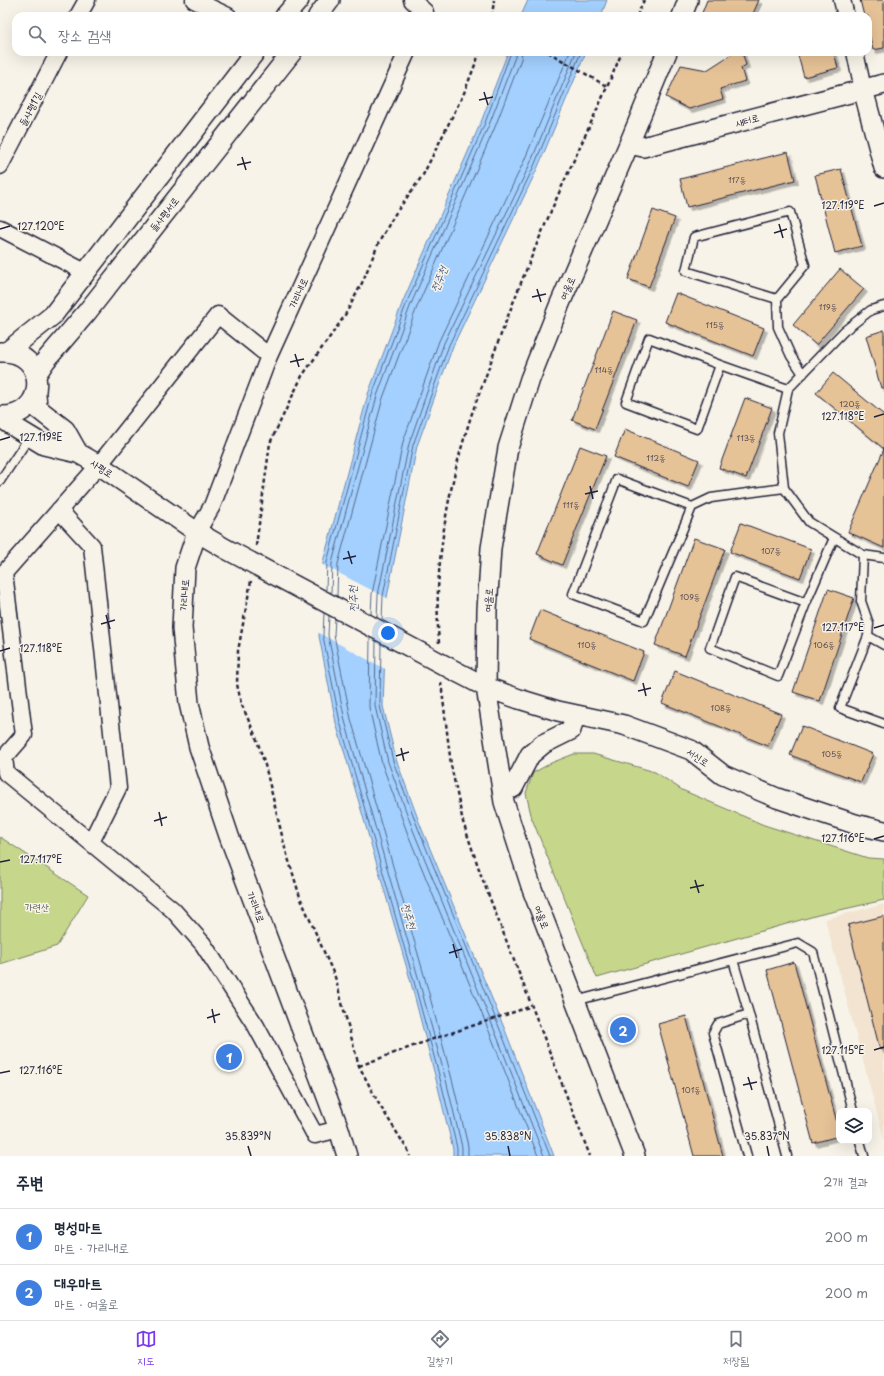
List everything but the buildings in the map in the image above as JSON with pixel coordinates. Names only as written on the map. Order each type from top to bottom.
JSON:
[{"type":"street","points":[[80,12],[86,0]]},
{"type":"street","points":[[194,0],[220,12]]},
{"type":"street","points":[[288,12],[299,0]]},
{"type":"street","points":[[321,12],[330,0]]},
{"type":"street","points":[[412,0],[427,9]]},
{"type":"street","points":[[684,12],[688,0]]},
{"type":"street","points":[[842,0],[845,12]]},
{"type":"street","name":"들사평1길","points":[[0,166],[57,56]]},
{"type":"street","points":[[4,352],[53,315],[252,56]]},
{"type":"street","name":"들사평서로","points":[[36,375],[46,360],[87,312],[289,56]]},
{"type":"street","name":"가리내로","points":[[347,1156],[339,1129],[229,836],[199,747],[189,703],[182,628],[185,568],[197,532],[212,506],[269,356],[405,56]]},
{"type":"street","name":"여울로","points":[[635,1156],[532,889],[504,802],[486,687],[487,610],[491,548],[508,448],[530,379],[559,306],[630,144],[665,56]]},
{"type":"street","points":[[856,56],[884,168]]},
{"type":"street","name":"새터로","points":[[630,144],[644,147],[884,84]]},
{"type":"street","points":[[0,228],[85,272]]},
{"type":"street","points":[[269,356],[218,315],[99,465],[4,573],[24,735],[4,758],[6,773],[173,910],[203,944],[256,1026],[315,1135],[339,1129]]},
{"type":"street","points":[[4,352],[17,354],[32,366],[36,375],[37,408],[65,430],[78,453]]},
{"type":"street","name":"사평로","points":[[0,416],[17,414],[32,402],[36,394]]},
{"type":"street","name":"사평로","points":[[0,416],[16,428],[44,444],[78,453],[99,465],[197,532],[226,549]]},
{"type":"street","points":[[59,510],[92,546],[118,788],[91,842]]},
{"type":"street","name":"서신로","points":[[226,549],[486,687],[558,711],[624,726],[691,750],[723,775],[777,798],[855,824],[884,831]]},
{"type":"street","points":[[502,791],[513,788],[530,755],[539,747],[571,730],[575,715]]},
{"type":"lane","points":[[777,299],[686,271],[694,237],[790,212],[805,265],[777,299],[778,327],[791,356],[803,374]]},
{"type":"lane","points":[[884,306],[871,310],[844,331],[788,389],[778,433],[784,488],[809,522],[863,555],[884,558]]},
{"type":"lane","points":[[720,365],[697,429],[626,402],[649,338],[788,389]]},
{"type":"lane","points":[[0,481],[30,436]]},
{"type":"lane","points":[[692,506],[644,621],[573,594],[617,479],[692,506],[711,498],[784,488]]},
{"type":"lane","points":[[806,603],[735,577],[710,648],[778,676],[806,603],[834,538]]},
{"type":"lane","points":[[863,555],[861,601],[869,624],[868,636],[840,708],[884,724]]},
{"type":"lane","points":[[868,636],[884,645]]},
{"type":"lane","points":[[575,1001],[798,942],[813,952],[852,1108]]},
{"type":"lane","points":[[733,960],[787,1156]]},
{"type":"lane","points":[[747,1156],[713,1033],[718,1024],[749,1014]]},
{"type":"lane","points":[[861,1144],[864,1156]]},
{"type":"path","points":[[492,12],[494,0]]},
{"type":"path","points":[[639,12],[644,0]]},
{"type":"path","points":[[555,56],[608,87]]},
{"type":"path","points":[[359,1066],[427,1041],[532,1006]]},
{"type":"shaded area","points":[[884,904],[884,1139],[825,919]]},
{"type":"green space","points":[[574,754],[593,754],[655,772],[682,790],[764,825],[868,858],[884,859],[884,900],[818,915],[597,978],[532,819],[526,793],[533,773],[551,763]]},
{"type":"green space","name":"가련산","points":[[0,837],[88,895],[57,946],[0,964]]},
{"type":"water","points":[[528,0],[607,0],[602,12],[523,12]]},
{"type":"water","name":"전주천","points":[[506,56],[584,56],[538,167],[453,346],[417,446],[387,597],[383,706],[396,759],[421,827],[505,1030],[554,1156],[453,1156],[453,1149],[438,1087],[410,979],[336,723],[319,636],[323,562],[368,394],[403,301],[481,122]]},
{"type":"pier","points":[[321,564],[389,599],[387,670],[317,632]]},
{"type":"place","name":"대우마트","points":[[623,1030]]},
{"type":"place","name":"명성마트","points":[[229,1057]]}]
